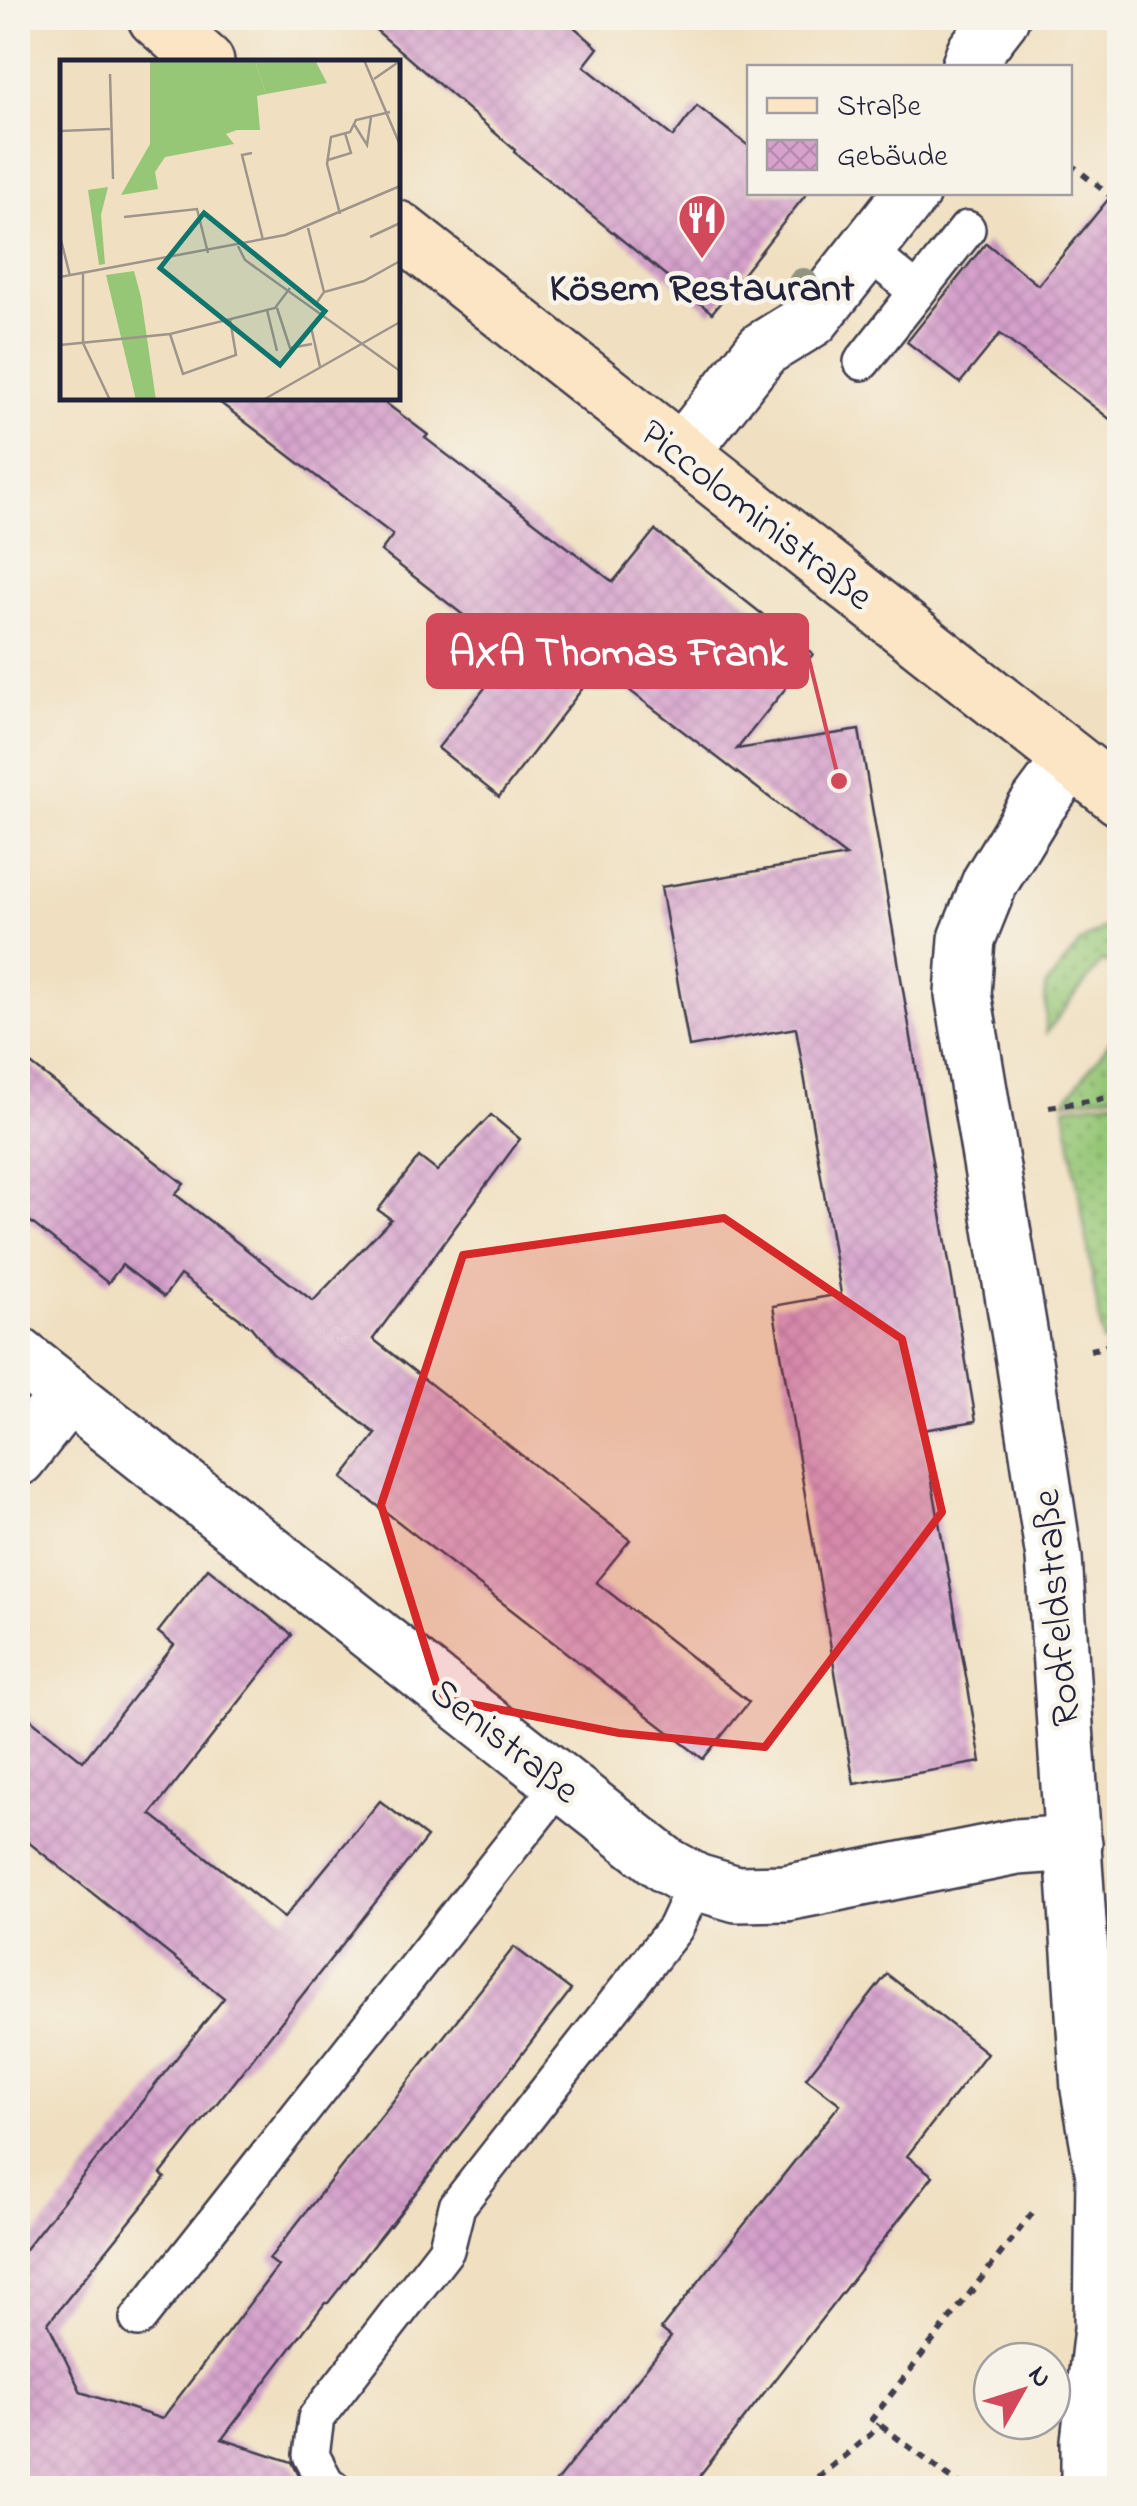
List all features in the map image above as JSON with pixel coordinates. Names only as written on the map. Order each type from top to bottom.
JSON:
[{"type":"street","points":[[156,18],[204,60]]},
{"type":"street","points":[[970,65],[974,53],[1002,18]]},
{"type":"street","points":[[682,452],[763,349],[812,319],[910,195]]},
{"type":"street","name":"Piccoloministraße","points":[[400,231],[1120,798]]},
{"type":"street","name":"Rodfeldstraße","points":[[1071,760],[1034,810],[990,882],[967,939],[963,994],[1054,1558],[1089,2089],[1104,2176],[1111,2328],[1089,2441],[1090,2488]]},
{"type":"street","name":"Senistraße","points":[[18,1354],[666,1865],[696,1882],[737,1894],[786,1893],[1017,1847],[1074,1843]]},
{"type":"street","points":[[18,1458],[68,1394]]},
{"type":"lane","points":[[862,362],[967,229]]},
{"type":"lane","points":[[866,250],[917,292]]},
{"type":"lane","points":[[138,2319],[562,1782]]},
{"type":"lane","points":[[330,2486],[311,2455],[316,2418],[446,2250],[458,2206],[674,1928],[696,1882]]},
{"type":"path","points":[[1072,166],[1120,203]]},
{"type":"path","points":[[1065,1104],[1120,1096]]},
{"type":"path","points":[[1105,1347],[1120,1335]]},
{"type":"path","points":[[964,2488],[872,2419],[1060,2178],[1104,2176]]},
{"type":"path","points":[[804,2488],[879,2423]]},
{"type":"highlighted area","points":[[724,1218],[902,1339],[942,1512],[765,1747],[619,1733],[441,1698],[381,1505],[463,1255]]},
{"type":"green space","points":[[1117,920],[1119,972],[1103,960],[1046,1033],[1045,987],[1081,942]]},
{"type":"green space","points":[[1119,1030],[1119,1093],[1064,1102]]},
{"type":"green space","points":[[1119,1099],[1119,1330],[1103,1343],[1065,1107]]},
{"type":"green space","points":[[1119,1339],[1119,1443],[1104,1352]]},
{"type":"building","points":[[362,18],[564,18],[598,48],[584,66],[673,137],[697,106],[747,145],[747,195],[805,195],[712,313]]},
{"type":"building","points":[[1120,185],[1120,427],[1000,334],[960,383],[907,342],[986,243],[1038,285]]},
{"type":"building","points":[[217,400],[382,400],[428,435],[425,438],[613,582],[655,530],[813,654],[737,749],[859,730],[976,1421],[923,1430],[981,1762],[854,1784],[773,1306],[841,1294],[796,1028],[689,1047],[661,887],[846,856],[599,667],[499,797],[438,748],[512,653],[381,551],[393,535]]},
{"type":"building","points":[[18,1054],[184,1184],[175,1194],[313,1301],[391,1219],[378,1210],[419,1157],[437,1171],[491,1115],[520,1139],[373,1339],[630,1540],[596,1582],[749,1702],[703,1759],[342,1478],[376,1434],[273,1354],[251,1327],[180,1275],[164,1297],[122,1265],[108,1283],[18,1212]]},
{"type":"building","points":[[208,1568],[292,1635],[151,1814],[284,1918],[380,1801],[427,1837],[161,2174],[165,2178],[48,2323],[81,2392],[162,2419],[278,2266],[269,2259],[514,1947],[571,1990],[222,2439],[292,2462],[305,2488],[18,2488],[18,2258],[224,1998],[18,1834],[18,1709],[83,1761],[174,1645],[158,1632]]},
{"type":"building","points":[[887,1974],[987,2053],[907,2156],[933,2176],[690,2488],[551,2488],[671,2337],[661,2329],[840,2104],[806,2078]]},
{"type":"place","name":"Kösem Restaurant","points":[[702,260]]},
{"type":"place","name":"AXA Thomas Frank","points":[[839,781]]}]
